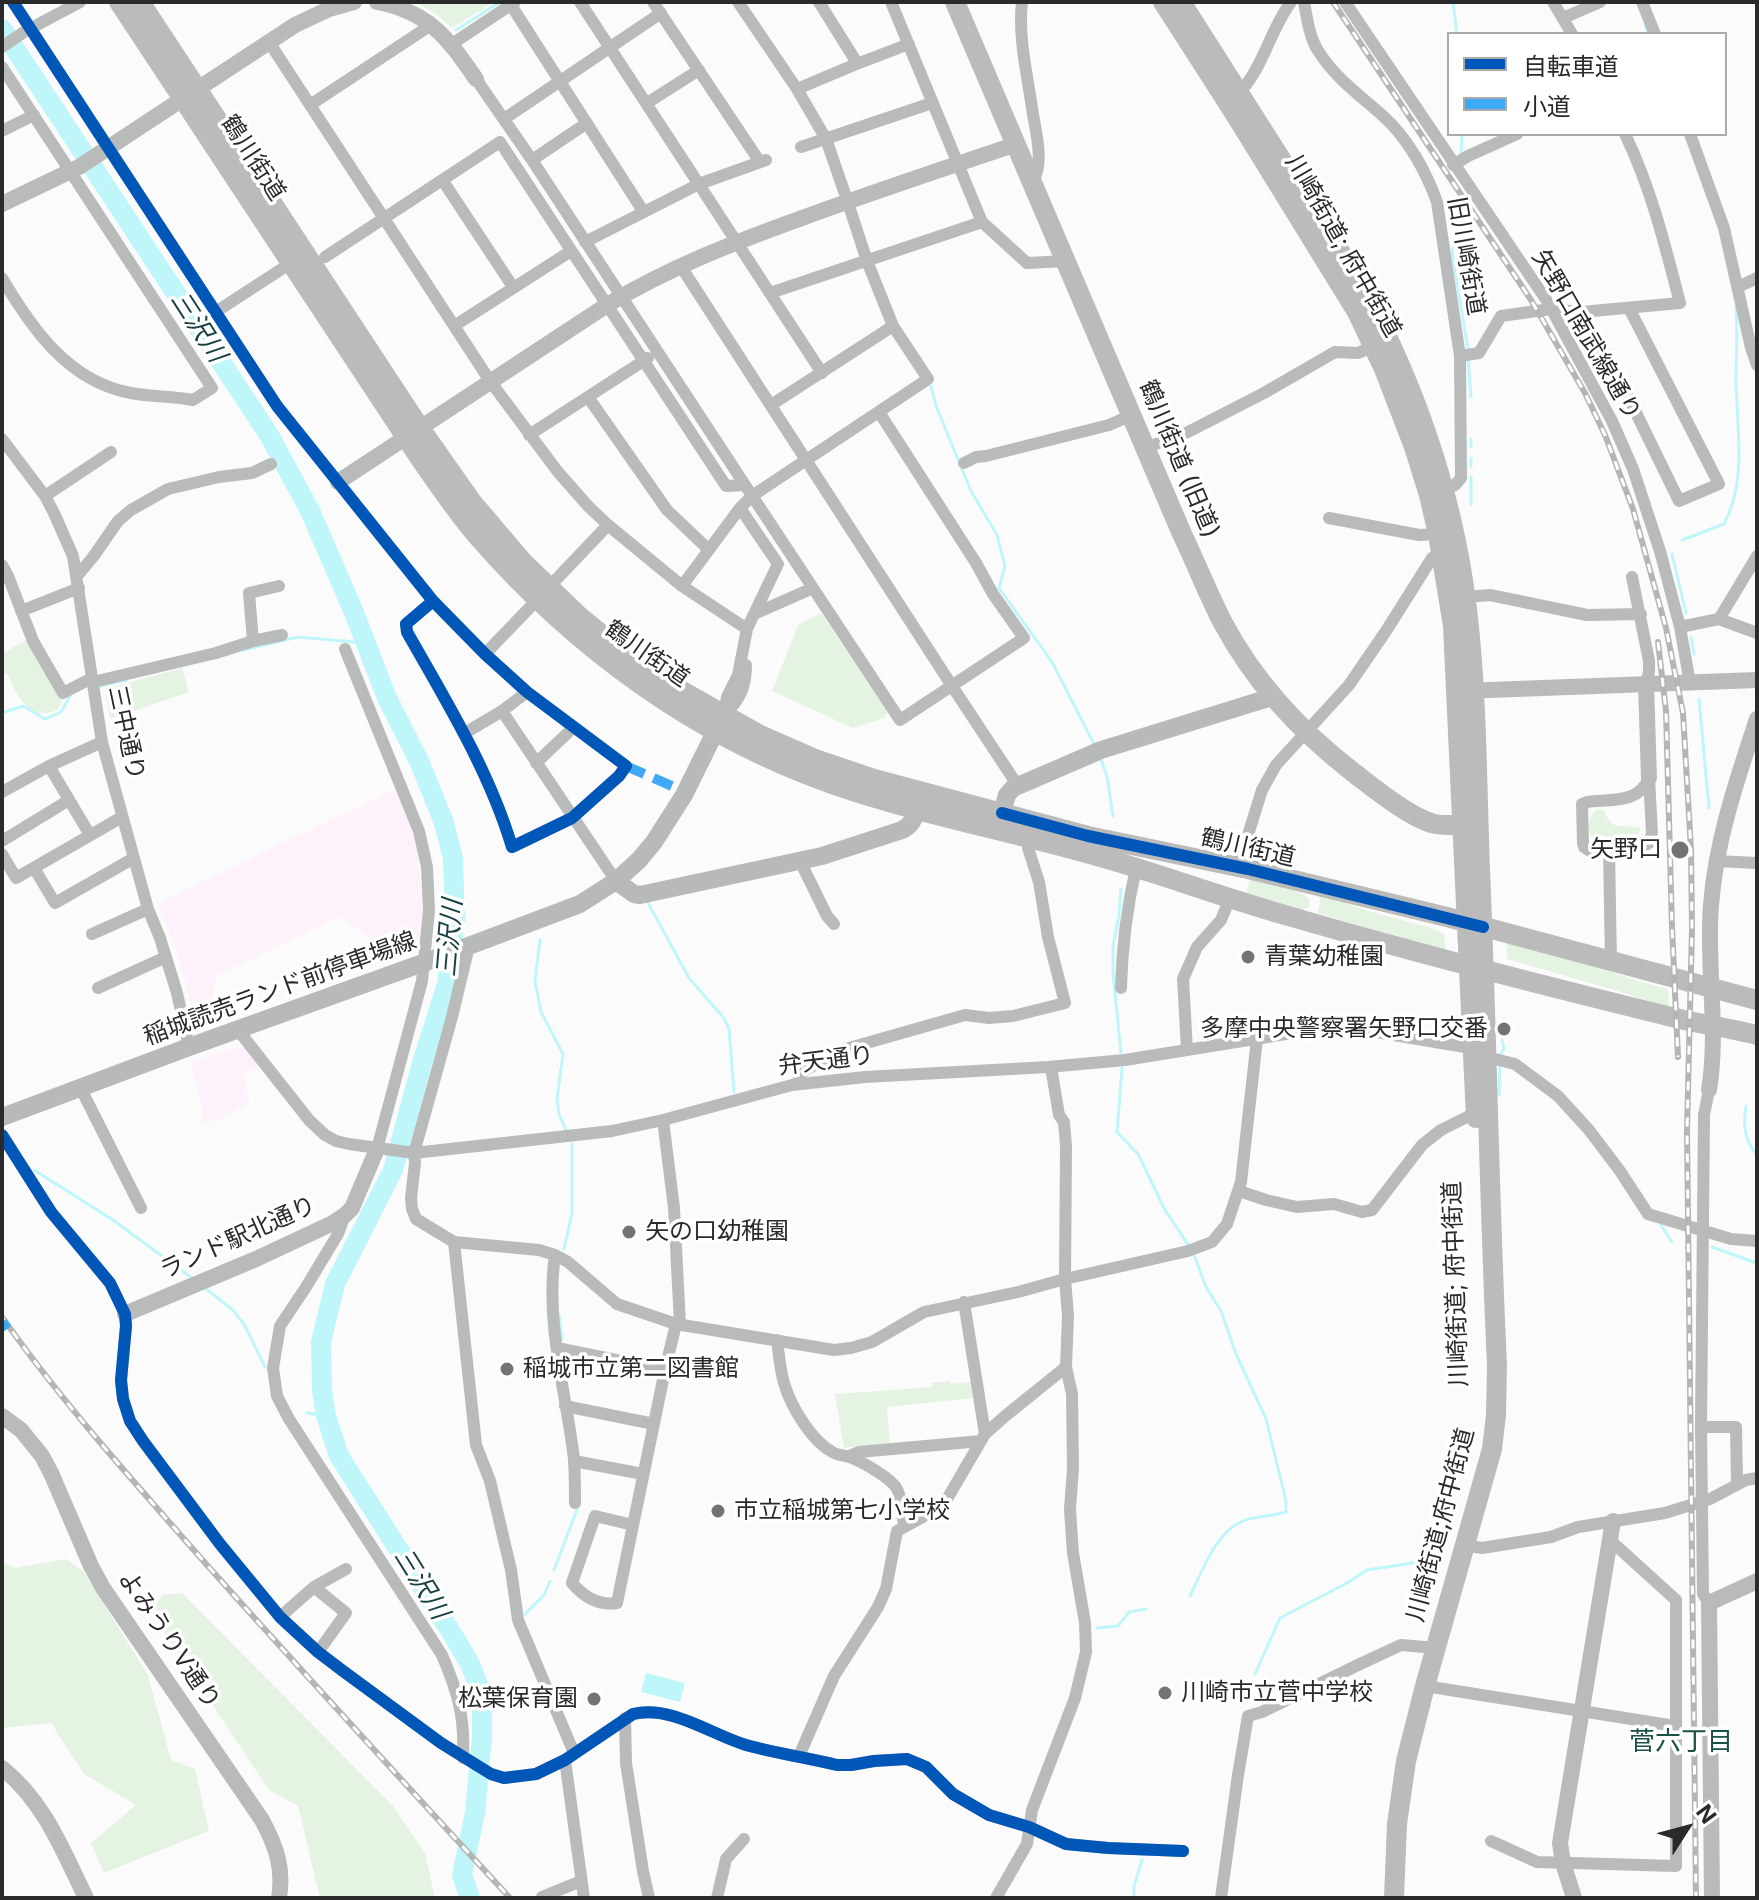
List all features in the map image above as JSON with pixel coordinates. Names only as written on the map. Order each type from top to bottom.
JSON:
[{"type":"main road","name":"鶴川街道","points":[[119,2],[190,94],[478,537],[543,594],[675,687],[742,746],[806,775],[865,795],[917,808],[1088,836],[1246,869],[1475,924],[1757,1000]]},
{"type":"main road","name":"鶴川街道","points":[[140,2],[190,94],[291,263],[413,433]]},
{"type":"main road","name":"鶴川街道 (旧道)","points":[[955,2],[1182,534],[1233,641],[1272,697],[1306,733],[1387,799],[1429,822],[1471,824]]},
{"type":"main road","name":"川崎街道; 府中街道","points":[[1163,2],[1233,98],[1344,289],[1374,346],[1409,435],[1437,492],[1438,534],[1466,690],[1477,967]]},
{"type":"main road","points":[[1181,2],[1233,98],[1360,283],[1382,324],[1416,405],[1437,492],[1456,539],[1466,597],[1466,690]]},
{"type":"main road","points":[[1000,822],[1007,795],[1013,788],[1112,746],[1272,697]]},
{"type":"main road","name":"鶴川街道","points":[[720,724],[1000,822],[1028,838],[1292,917],[1477,967],[1757,1035]]},
{"type":"main road","name":"稲城読売ランド前停車場線","points":[[2,1117],[567,910],[592,897],[639,860],[662,831],[720,724]]},
{"type":"main road","points":[[616,881],[640,895],[800,861],[902,830],[910,826],[917,808]]},
{"type":"main road","points":[[1200,859],[1189,864],[1185,870],[1186,876],[1230,898]]},
{"type":"main road","points":[[1246,869],[1305,889],[1314,896],[1312,910],[1292,917]]},
{"type":"main road","name":"川崎街道;府中街道","points":[[1394,1898],[1397,1824],[1409,1751],[1492,1449],[1497,1392],[1491,1057],[1477,967]]},
{"type":"main road","name":"川崎街道; 府中街道","points":[[1472,1515],[1486,1387],[1475,1113],[1491,1057]]},
{"type":"street","points":[[13,2],[27,30],[217,311],[277,406],[433,601],[527,692],[626,766],[572,818],[512,847],[502,814],[465,733],[407,632],[406,624],[433,601]]},
{"type":"street","points":[[2,47],[80,2]]},
{"type":"street","points":[[2,204],[75,170],[327,5],[354,2]]},
{"type":"street","points":[[377,2],[414,13],[452,44],[596,259],[643,361],[726,486],[748,491]]},
{"type":"street","points":[[580,2],[822,373]]},
{"type":"street","points":[[819,2],[857,63]]},
{"type":"street","points":[[891,2],[982,222],[1027,263],[1066,261]]},
{"type":"street","points":[[1022,2],[1022,41],[1037,137],[1038,173],[1033,181]]},
{"type":"street","points":[[1233,98],[1252,76],[1291,2]]},
{"type":"street","name":"旧川崎街道","points":[[1304,2],[1316,47],[1336,75],[1401,135],[1430,182],[1466,355],[1461,478],[1455,485],[1437,492]]},
{"type":"street","name":"矢野口南武線通り","points":[[1345,2],[1460,160],[1547,301],[1596,389],[1633,469],[1653,527],[1680,627],[1690,683]]},
{"type":"street","points":[[1553,2],[1571,32]]},
{"type":"street","points":[[1563,18],[1600,2]]},
{"type":"street","points":[[1642,2],[1654,32]]},
{"type":"street","points":[[452,44],[511,3],[643,211]]},
{"type":"street","points":[[742,3],[826,139],[845,194]]},
{"type":"street","points":[[504,119],[610,47],[657,8],[763,161],[699,184],[585,242]]},
{"type":"street","points":[[310,105],[431,25]]},
{"type":"street","points":[[269,42],[490,381],[529,435],[608,525],[682,586],[747,629]]},
{"type":"street","points":[[797,89],[909,44]]},
{"type":"street","points":[[2,67],[75,170],[212,388],[193,400],[130,393],[92,380],[61,358],[38,332],[2,278]]},
{"type":"street","points":[[647,103],[699,70]]},
{"type":"street","points":[[801,147],[932,103]]},
{"type":"street","points":[[2,131],[34,115]]},
{"type":"street","points":[[532,160],[587,123]]},
{"type":"street","points":[[1460,160],[1513,136]]},
{"type":"street","points":[[1466,355],[1479,353],[1501,316],[1551,309],[1581,312],[1680,303],[1639,162],[1626,136]]},
{"type":"street","points":[[1691,136],[1724,228],[1757,365]]},
{"type":"street","points":[[325,257],[500,142],[582,267],[657,351],[900,720],[1024,638],[879,412]]},
{"type":"street","points":[[338,482],[614,301],[680,265],[848,201],[1017,144]]},
{"type":"street","points":[[510,156],[523,147]]},
{"type":"street","points":[[443,181],[513,287]]},
{"type":"street","points":[[682,586],[740,508],[748,491],[806,460],[928,379],[893,326],[850,209]]},
{"type":"street","points":[[770,293],[982,222]]},
{"type":"street","points":[[454,326],[571,251]]},
{"type":"street","points":[[582,267],[596,259]]},
{"type":"street","points":[[217,311],[291,263]]},
{"type":"street","points":[[680,265],[1018,786]]},
{"type":"street","points":[[1738,287],[1757,278]]},
{"type":"street","points":[[1581,312],[1621,382],[1679,501],[1719,484],[1629,308]]},
{"type":"street","points":[[771,405],[893,326]]},
{"type":"street","points":[[1145,448],[1188,432],[1335,352],[1358,353],[1374,346]]},
{"type":"street","points":[[529,435],[657,351]]},
{"type":"street","points":[[588,397],[667,510],[708,549]]},
{"type":"street","points":[[964,463],[976,457],[1109,425],[1132,415]]},
{"type":"street","name":"三中通り","points":[[2,439],[45,496],[73,556],[102,742],[148,909],[177,993],[189,1047]]},
{"type":"street","points":[[45,496],[111,452]]},
{"type":"street","points":[[21,611],[78,582],[118,521],[131,510],[168,489],[252,473],[271,464]]},
{"type":"street","points":[[720,724],[742,693],[746,677],[743,649],[747,629],[778,564],[740,508]]},
{"type":"street","points":[[1329,518],[1419,535],[1438,534]]},
{"type":"street","points":[[485,654],[608,525]]},
{"type":"street","points":[[1719,619],[1757,556]]},
{"type":"street","points":[[1246,869],[1262,790],[1276,765],[1349,685],[1432,558],[1442,557]]},
{"type":"street","points":[[3,568],[33,641],[63,693],[282,635]]},
{"type":"street","points":[[1632,577],[1649,661],[1646,684],[1652,833],[1649,843],[1638,849],[1590,851],[1584,847],[1582,804],[1585,802],[1630,798],[1639,800],[1651,813]]},
{"type":"street","points":[[253,641],[249,593],[279,586]]},
{"type":"street","points":[[754,614],[813,588]]},
{"type":"street","points":[[1466,597],[1490,595],[1587,615],[1641,614]]},
{"type":"street","points":[[1680,627],[1719,619],[1757,633]]},
{"type":"street","points":[[345,649],[419,831],[427,867],[429,961],[377,1149]]},
{"type":"street","points":[[1466,690],[1757,680]]},
{"type":"street","points":[[465,733],[527,692]]},
{"type":"street","points":[[502,711],[616,881]]},
{"type":"street","points":[[1712,1898],[1709,1603],[1703,1594],[1701,1427],[1704,1115],[1712,1062],[1713,1026],[1711,907],[1717,861],[1732,798],[1757,719]]},
{"type":"street","points":[[536,763],[574,727]]},
{"type":"street","points":[[2,792],[102,742]]},
{"type":"street","points":[[49,766],[90,835]]},
{"type":"street","points":[[1630,798],[1640,792],[1649,778]]},
{"type":"street","points":[[2,841],[69,800]]},
{"type":"street","points":[[2,854],[16,878],[122,817]]},
{"type":"street","points":[[801,1084],[798,1075],[835,1052],[965,1015],[989,1018],[1013,1016],[1065,1003],[1028,838]]},
{"type":"street","points":[[1609,851],[1611,962]]},
{"type":"street","points":[[34,868],[55,903],[134,858]]},
{"type":"street","points":[[800,861],[834,924]]},
{"type":"street","points":[[1717,861],[1757,863]]},
{"type":"street","points":[[1121,988],[1136,868]]},
{"type":"street","points":[[1187,1050],[1183,979],[1197,947],[1221,920],[1230,898]]},
{"type":"street","points":[[92,934],[148,909]]},
{"type":"street","points":[[466,947],[452,1017],[414,1153],[411,1198],[416,1219],[454,1242],[539,1250],[555,1255],[568,1262],[617,1304],[678,1324],[834,1350],[872,1342],[924,1312],[1191,1250],[1212,1242],[1227,1224],[1239,1191],[1257,1039]]},
{"type":"street","points":[[98,988],[166,957]]},
{"type":"street","name":"弁天通り","points":[[238,1030],[309,1120],[325,1135],[336,1141],[414,1153],[612,1131],[801,1084],[1125,1060],[1304,1031],[1352,1028],[1465,1047],[1515,1064],[1558,1096],[1589,1130],[1648,1214],[1731,1239],[1757,1241]]},
{"type":"street","points":[[996,1898],[1027,1844],[1032,1810],[1075,1698],[1086,1652],[1070,1509],[1073,1468],[1072,1394],[1066,1367],[1066,1146],[1064,1122],[1059,1115],[1051,1067]]},
{"type":"street","points":[[81,1089],[141,1208]]},
{"type":"street","points":[[1239,1191],[1297,1207],[1334,1204],[1362,1212],[1372,1210],[1422,1145],[1441,1130],[1475,1113]]},
{"type":"street","points":[[633,1525],[595,1516],[572,1583],[586,1598],[607,1605],[617,1603],[665,1370],[678,1324],[674,1208],[663,1120]]},
{"type":"street","points":[[2,1135],[51,1212],[110,1283],[125,1314],[121,1380],[123,1399],[130,1421],[143,1441],[220,1544],[280,1617],[318,1652],[466,1760],[504,1778],[536,1774],[570,1757],[625,1718],[645,1711],[680,1719],[746,1745],[837,1765],[907,1759],[930,1770],[953,1794],[989,1815],[1029,1827],[1066,1844],[1183,1851]]},
{"type":"street","name":"ランド駅北通り","points":[[125,1314],[333,1223],[352,1208],[377,1149]]},
{"type":"street","points":[[345,1215],[338,1234],[280,1326],[273,1368],[277,1396],[442,1655],[455,1685],[462,1713],[466,1760]]},
{"type":"street","points":[[454,1242],[476,1445],[493,1496],[511,1570],[518,1618],[570,1757],[584,1898]]},
{"type":"street","points":[[555,1255],[552,1279],[557,1348],[574,1461],[575,1503]]},
{"type":"street","points":[[964,1302],[983,1438]]},
{"type":"street","points":[[777,1340],[784,1384],[805,1426],[832,1453],[849,1456],[859,1452],[983,1438]]},
{"type":"street","points":[[557,1348],[665,1370]]},
{"type":"street","points":[[799,1756],[834,1676],[886,1589],[897,1531],[943,1506],[983,1438],[1066,1367]]},
{"type":"street","points":[[565,1406],[654,1424]]},
{"type":"street","name":"よみうりV通り","points":[[2,1416],[21,1430],[42,1456],[103,1588],[262,1820],[278,1856],[281,1873],[279,1898]]},
{"type":"street","points":[[1701,1427],[1736,1427],[1737,1484]]},
{"type":"street","points":[[849,1456],[888,1478],[896,1487],[905,1526]]},
{"type":"street","points":[[574,1461],[643,1474]]},
{"type":"street","points":[[1465,1541],[1482,1548],[1551,1537],[1578,1527],[1665,1513],[1702,1502],[1746,1480],[1757,1478]]},
{"type":"street","points":[[1574,1898],[1560,1843],[1613,1521]]},
{"type":"street","points":[[1491,1841],[1537,1862],[1676,1866],[1676,1600],[1611,1541]]},
{"type":"street","points":[[280,1617],[314,1587],[346,1569]]},
{"type":"street","points":[[1709,1603],[1757,1581]]},
{"type":"street","points":[[314,1587],[346,1613],[318,1652]]},
{"type":"street","points":[[1221,1898],[1248,1716],[1401,1645],[1436,1648]]},
{"type":"street","points":[[1425,1686],[1675,1726]]},
{"type":"street","points":[[625,1718],[626,1763],[649,1898]]},
{"type":"street","points":[[2,1768],[19,1782],[41,1811],[86,1898]]},
{"type":"street","points":[[717,1898],[726,1859],[744,1839]]},
{"type":"street","points":[[542,1897],[581,1881]]},
{"type":"shaded area","points":[[397,788],[415,834],[422,895],[419,949],[392,959],[372,940],[339,917],[217,976],[212,991],[220,1022],[196,1031],[189,995],[158,903]]},
{"type":"shaded area","points":[[245,1047],[260,1065],[243,1075],[250,1102],[222,1119],[203,1123],[191,1063],[228,1049]]},
{"type":"green space","points":[[415,2],[494,2],[452,28]]},
{"type":"green space","points":[[821,613],[888,712],[884,718],[853,728],[772,691],[798,625]]},
{"type":"green space","points":[[27,639],[64,697],[59,709],[49,713],[32,710],[20,699],[7,674],[2,674],[2,654]]},
{"type":"green space","points":[[182,668],[189,692],[110,719],[105,689]]},
{"type":"green space","points":[[1598,809],[1604,810],[1610,822],[1618,826],[1641,828],[1638,834],[1623,844],[1596,843],[1590,835],[1589,825],[1591,816]]},
{"type":"green space","points":[[1256,878],[1306,895],[1310,900],[1309,907],[1299,912],[1246,895],[1250,879]]},
{"type":"green space","points":[[1320,893],[1368,911],[1432,928],[1444,934],[1446,952],[1317,913]]},
{"type":"green space","points":[[1507,940],[1668,989],[1669,1008],[1507,959]]},
{"type":"green space","points":[[950,1381],[951,1384],[971,1382],[973,1398],[887,1407],[890,1443],[844,1448],[835,1394],[932,1387],[932,1383]]},
{"type":"green space","points":[[66,1559],[84,1572],[148,1675],[171,1760],[195,1769],[209,1831],[104,1873],[91,1843],[136,1805],[84,1774],[51,1723],[2,1728],[2,1562],[15,1568]]},
{"type":"green space","points":[[182,1593],[393,1806],[425,1853],[435,1898],[320,1898],[298,1806],[269,1790],[150,1611],[163,1595]]},
{"type":"water","points":[[646,1673],[685,1683],[680,1702],[641,1692]]},
{"type":"waterway","points":[[456,30],[500,2]]},
{"type":"waterway","points":[[1453,2],[1457,32]]},
{"type":"waterway","points":[[1645,24],[1647,32]]},
{"type":"waterway","name":"三沢川","points":[[2,29],[269,435],[310,511],[387,698],[419,761],[443,820],[453,858],[455,919],[447,984],[393,1170],[335,1284],[321,1342],[326,1416],[339,1456],[453,1635],[470,1664],[482,1695],[482,1737],[475,1813],[462,1875],[470,1898]]},
{"type":"waterway","points":[[1461,154],[1462,136]]},
{"type":"waterway","points":[[1459,215],[1452,252],[1468,350]]},
{"type":"waterway","points":[[1682,540],[1724,524],[1736,490],[1739,454],[1736,307]]},
{"type":"waterway","points":[[1468,357],[1471,397]]},
{"type":"waterway","points":[[931,386],[936,406],[971,491],[997,535],[1005,566],[999,588],[1052,662],[1094,744]]},
{"type":"waterway","points":[[1471,439],[1471,447]]},
{"type":"waterway","points":[[1471,458],[1471,466]]},
{"type":"waterway","points":[[1471,477],[1471,504]]},
{"type":"waterway","points":[[1672,554],[1686,613]]},
{"type":"waterway","points":[[243,650],[298,637],[366,643]]},
{"type":"waterway","points":[[1691,637],[1694,654]]},
{"type":"waterway","points":[[100,686],[127,680]]},
{"type":"waterway","points":[[2,713],[23,706],[45,719],[61,712],[70,696]]},
{"type":"waterway","points":[[1699,699],[1709,808]]},
{"type":"waterway","points":[[1101,759],[1113,816]]},
{"type":"waterway","points":[[1121,889],[1113,946],[1113,972],[1121,1053]]},
{"type":"waterway","points":[[648,903],[689,978],[729,1028],[734,1092]]},
{"type":"waterway","points":[[540,940],[535,981],[541,1012],[563,1054],[557,1099],[566,1130]]},
{"type":"waterway","points":[[1500,1055],[1504,1049],[1502,1040]]},
{"type":"waterway","points":[[1499,1095],[1500,1062]]},
{"type":"waterway","points":[[1122,1068],[1117,1132],[1138,1154],[1165,1210],[1189,1246]]},
{"type":"waterway","points":[[1746,1106],[1746,1132],[1749,1144],[1757,1155]]},
{"type":"waterway","points":[[564,1249],[572,1213],[572,1144]]},
{"type":"waterway","points":[[34,1170],[113,1220],[192,1278]]},
{"type":"waterway","points":[[1661,1225],[1672,1242]]},
{"type":"waterway","points":[[1712,1247],[1757,1263]]},
{"type":"waterway","points":[[1190,1596],[1212,1551],[1228,1531],[1249,1519],[1286,1512],[1266,1419],[1193,1252]]},
{"type":"waterway","points":[[205,1288],[233,1310],[245,1326],[265,1367]]},
{"type":"waterway","points":[[559,1315],[562,1339]]},
{"type":"waterway","points":[[307,1413],[326,1416]]},
{"type":"waterway","points":[[554,1570],[578,1507]]},
{"type":"waterway","points":[[1255,1674],[1280,1618],[1367,1570],[1438,1559]]},
{"type":"waterway","points":[[525,1614],[544,1595],[550,1581]]},
{"type":"waterway","points":[[1097,1628],[1118,1626],[1129,1612],[1146,1609]]},
{"type":"waterway","points":[[1134,1898],[1134,1886],[1142,1860]]},
{"type":"railway","points":[[1333,2],[1531,300],[1585,393],[1605,435],[1633,509],[1666,628],[1683,713],[1692,929],[1687,1130],[1696,1898]]},
{"type":"railway","points":[[1658,642],[1666,711],[1678,1057]]},
{"type":"railway","points":[[2,1317],[75,1413],[154,1504],[510,1898]]},
{"type":"marked path","points":[[626,766],[674,787]]},
{"type":"marked path","points":[[2,1322],[7,1329]]},
{"type":"cycle path","points":[[13,2],[277,406],[433,601],[527,692],[626,766],[572,818],[512,847],[479,763],[407,632],[406,624],[433,601]]},
{"type":"cycle path","points":[[1002,813],[1088,836],[1248,869],[1483,927]]},
{"type":"cycle path","points":[[2,1135],[51,1212],[110,1283],[125,1314],[121,1380],[130,1421],[220,1544],[280,1617],[318,1652],[441,1743],[491,1774],[504,1778],[536,1774],[565,1760],[633,1714],[647,1712],[676,1717],[746,1745],[837,1765],[907,1759],[926,1767],[953,1794],[989,1815],[1029,1827],[1066,1844],[1183,1851]]},
{"type":"place","name":"矢野口","points":[[1680,850]]},
{"type":"place","name":"青葉幼稚園","points":[[1248,957]]},
{"type":"place","name":"多摩中央警察署矢野口交番","points":[[1504,1029]]},
{"type":"place","name":"矢の口幼稚園","points":[[629,1232]]},
{"type":"place","name":"稲城市立第二図書館","points":[[507,1369]]},
{"type":"place","name":"市立稲城第七小学校","points":[[718,1511]]},
{"type":"place","name":"川崎市立菅中学校","points":[[1165,1693]]},
{"type":"place","name":"松葉保育園","points":[[594,1699]]},
{"type":"district","name":"菅六丁目","points":[[1681,1742]]}]
